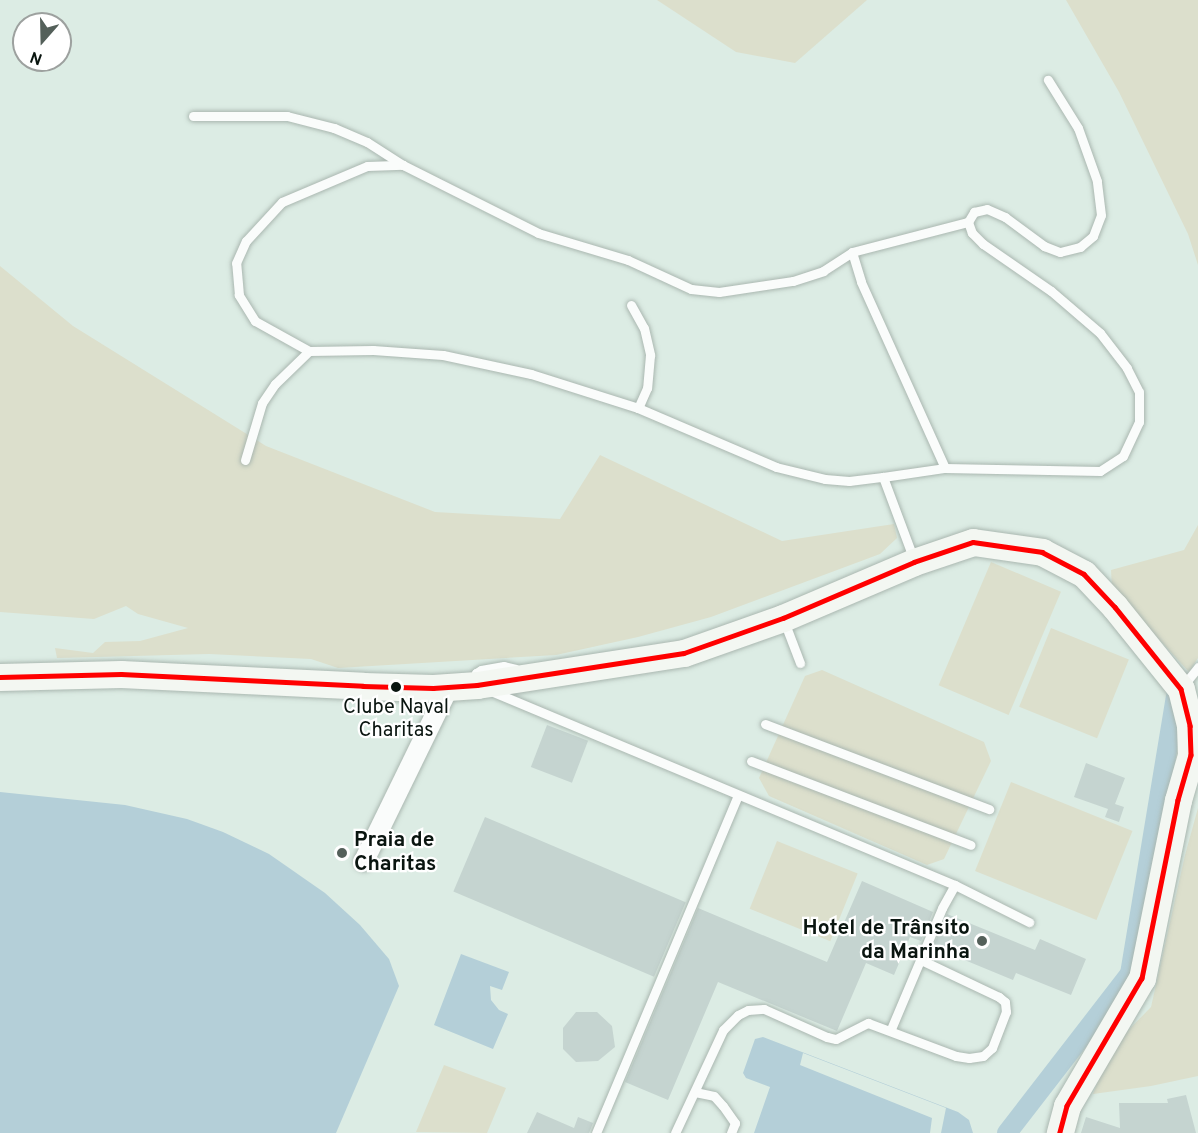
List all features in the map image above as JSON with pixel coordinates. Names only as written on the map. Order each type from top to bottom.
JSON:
[{"type":"street","points":[[0,677],[78,673],[170,675],[370,692],[432,691],[684,653],[783,618],[915,562],[973,542],[1042,552],[1084,574],[1181,689],[1190,726],[1191,755],[1178,800],[1142,978],[1067,1106],[1060,1133]]},
{"type":"street","points":[[364,861],[432,691]]},
{"type":"lane","points":[[193,116],[287,116],[334,128],[368,142],[403,165],[537,233],[608,253],[691,289],[719,292],[793,281],[823,271],[852,252],[968,222],[974,212],[987,209],[1005,217],[1044,246],[1060,252],[1080,248],[1094,236],[1101,215],[1096,181],[1078,128],[1048,80]]},
{"type":"lane","points":[[403,165],[367,166],[282,202],[246,241],[236,263],[239,295],[255,321],[309,351],[373,350],[443,355],[531,374],[638,408],[776,467],[825,479],[849,481],[945,468],[1100,471],[1123,456],[1138,422],[1139,392],[1127,368],[1100,333],[1051,291],[982,244],[972,233],[968,222]]},
{"type":"lane","points":[[852,252],[861,282],[945,468]]},
{"type":"lane","points":[[631,305],[644,328],[650,355],[647,388],[638,408]]},
{"type":"lane","points":[[245,460],[262,403],[275,384],[309,351]]},
{"type":"lane","points":[[883,477],[915,562]]},
{"type":"lane","points":[[783,618],[785,631],[800,663]]},
{"type":"lane","points":[[1181,689],[1198,666]]},
{"type":"lane","points":[[477,685],[955,885],[1029,922]]},
{"type":"lane","points":[[765,724],[988,809]]},
{"type":"lane","points":[[750,761],[970,845]]},
{"type":"lane","points":[[596,1133],[738,796]]},
{"type":"lane","points":[[891,1029],[942,908],[955,885]]},
{"type":"lane","points":[[675,1133],[723,1030],[738,1015],[748,1010],[764,1009],[836,1038],[863,1023],[891,1029],[969,1058],[983,1056],[992,1048],[1006,1012],[1005,1002],[921,960]]},
{"type":"lane","points":[[694,1092],[714,1096],[719,1101],[735,1123],[731,1133]]},
{"type":"green space","points":[[657,0],[867,0],[795,63],[736,52]]},
{"type":"green space","points":[[1066,0],[1198,0],[1198,265],[1188,234],[1119,92]]},
{"type":"green space","points":[[0,266],[73,326],[266,446],[435,512],[560,519],[600,455],[782,541],[894,524],[897,538],[880,554],[711,617],[638,637],[556,655],[338,668],[311,659],[209,654],[57,658],[55,648],[93,653],[105,642],[140,641],[188,628],[138,614],[126,606],[94,619],[0,612]]},
{"type":"green space","points":[[1198,525],[1198,658],[1189,672],[1112,588],[1111,570],[1184,550]]},
{"type":"green space","points":[[991,562],[1061,592],[1009,715],[939,685]]},
{"type":"green space","points":[[1051,628],[1129,659],[1097,738],[1019,707]]},
{"type":"green space","points":[[822,670],[984,742],[991,761],[944,859],[927,865],[769,796],[759,778],[805,676]]},
{"type":"green space","points":[[1011,782],[1132,831],[1096,920],[975,871]]},
{"type":"green space","points":[[1198,808],[1198,1076],[1151,1086],[1093,1094],[1110,1049],[1151,1007],[1185,855]]},
{"type":"green space","points":[[777,841],[858,874],[830,941],[750,909]]},
{"type":"green space","points":[[444,1065],[506,1088],[487,1133],[416,1132]]},
{"type":"water","points":[[0,792],[125,805],[187,819],[223,832],[269,854],[325,893],[360,925],[389,959],[399,986],[336,1133],[0,1133]]},
{"type":"water","points":[[461,954],[509,972],[502,990],[490,986],[491,1000],[499,1010],[508,1014],[493,1049],[434,1025]]},
{"type":"water","points":[[763,1037],[958,1112],[969,1120],[973,1133],[754,1133],[770,1087],[746,1078],[743,1073],[755,1039]]},
{"type":"pier","points":[[803,1053],[946,1108],[941,1133],[930,1133],[932,1118],[800,1065]]},
{"type":"building","points":[[547,725],[588,741],[572,783],[531,767]]},
{"type":"building","points":[[1086,763],[1125,778],[1115,804],[1124,807],[1119,822],[1105,817],[1108,809],[1074,797]]},
{"type":"building","points":[[485,817],[686,902],[654,977],[453,892]]},
{"type":"building","points":[[862,881],[933,912],[921,941],[910,937],[894,975],[866,963],[837,1031],[718,982],[668,1100],[625,1082],[698,908],[827,962]]},
{"type":"building","points":[[947,914],[1035,950],[1040,939],[1086,959],[1071,995],[1016,973],[1013,980],[933,947]]},
{"type":"building","points":[[576,1012],[597,1012],[612,1026],[615,1047],[598,1061],[576,1062],[563,1049],[563,1028]]},
{"type":"building","points":[[1186,1095],[1196,1133],[1081,1133],[1086,1117],[1120,1128],[1119,1103],[1168,1103],[1167,1099]]},
{"type":"building","points":[[537,1112],[574,1128],[578,1117],[593,1123],[589,1133],[527,1133]]},
{"type":"waterway","points":[[1007,1133],[1130,974],[1177,689]]},
{"type":"transit line","points":[[0,677],[121,674],[363,686],[433,688],[477,685],[684,653],[783,618],[914,562],[973,542],[1042,552],[1084,574],[1115,607],[1181,689],[1190,726],[1191,755],[1178,800],[1142,978],[1067,1106],[1060,1133]]},
{"type":"place","name":"Clube Naval Charitas","points":[[396,687]]},
{"type":"place","name":"Praia de Charitas","points":[[342,853]]},
{"type":"place","name":"Hotel de Trânsito da Marinha","points":[[982,941]]}]
